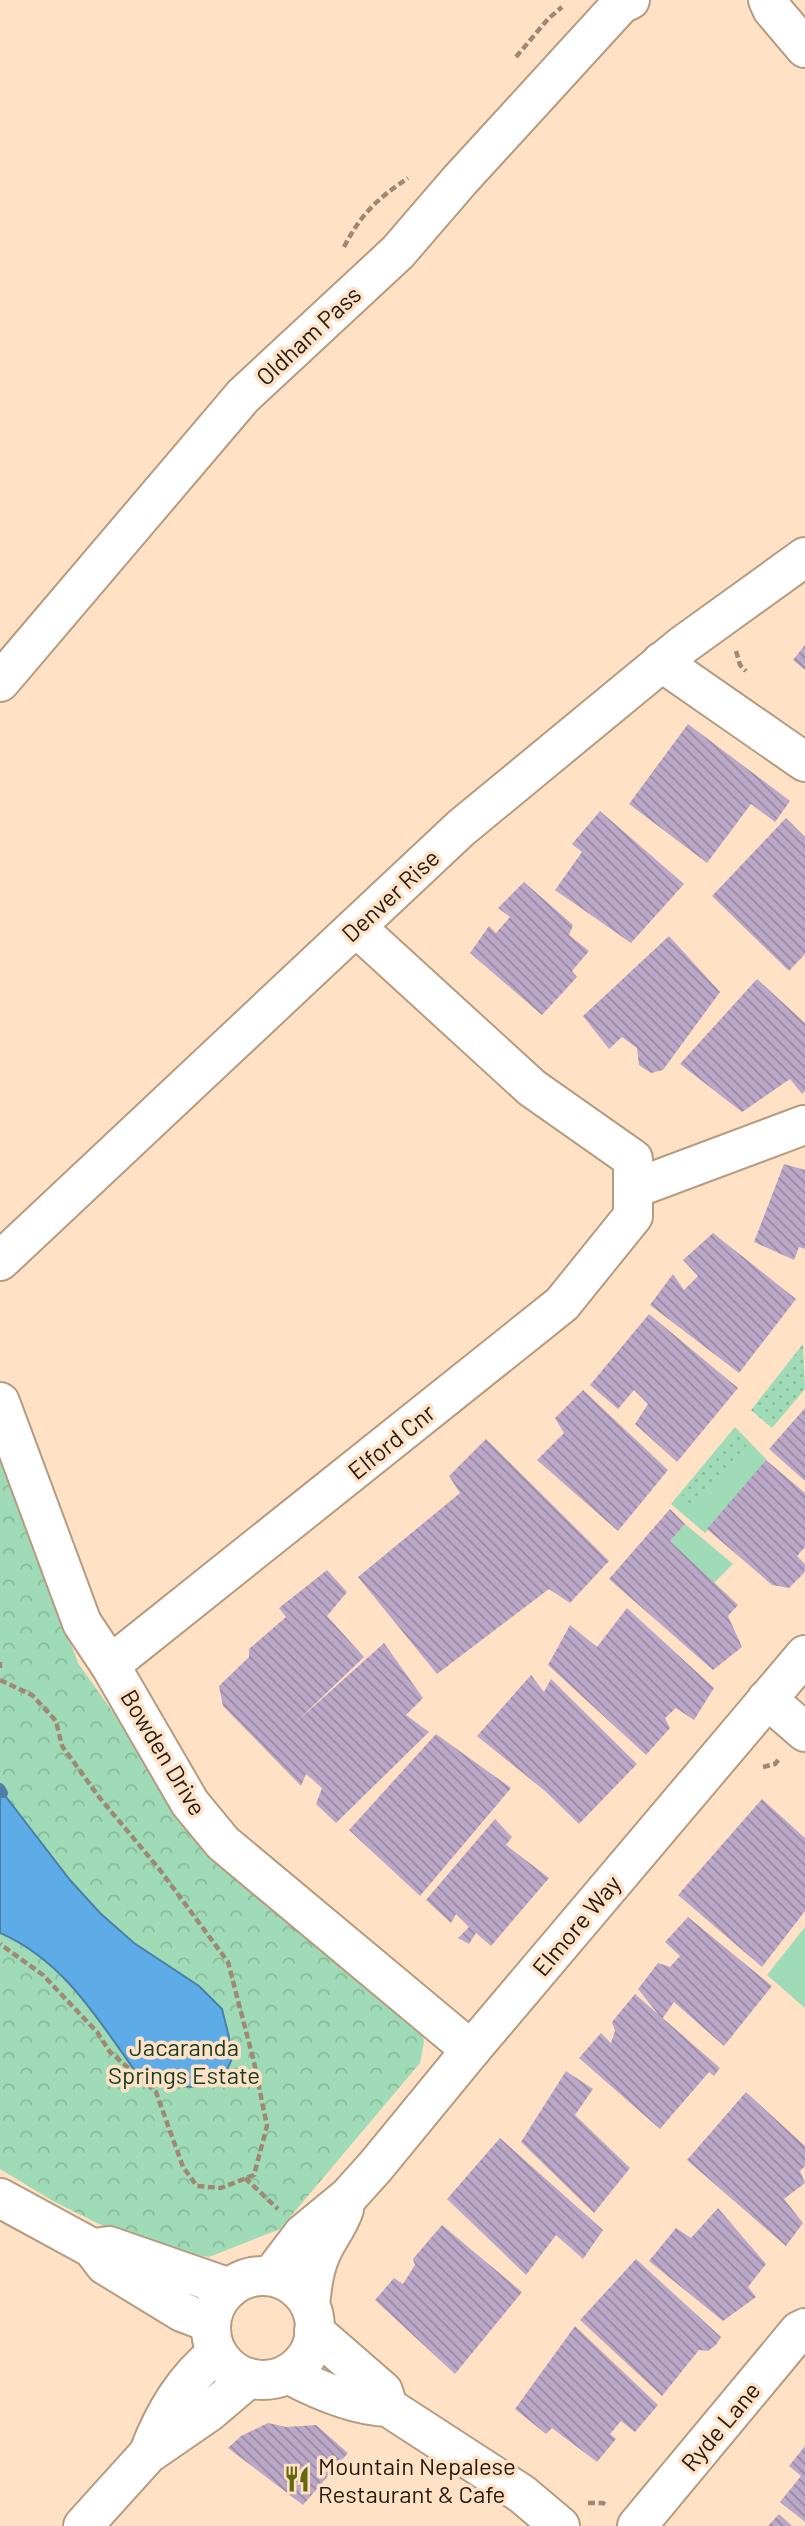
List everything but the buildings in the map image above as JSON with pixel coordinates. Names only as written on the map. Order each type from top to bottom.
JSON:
[{"type":"street","name":"Oldham Pass","points":[[0,682],[243,396],[398,252],[621,4],[630,0]]},
{"type":"street","points":[[768,0],[772,9],[805,48]]},
{"type":"street","name":"Denver Rise","points":[[0,1261],[461,828],[662,662],[805,557]]},
{"type":"street","points":[[662,662],[805,762]]},
{"type":"street","name":"Elford Cnr","points":[[110,1665],[562,1304],[633,1216],[633,1159],[532,1088],[356,927]]},
{"type":"street","points":[[633,1189],[804,1125]]},
{"type":"street","name":"Bowden Drive","points":[[0,1402],[82,1623],[110,1665],[190,1803],[223,1843],[471,2050]]},
{"type":"street","name":"Elmore Way","points":[[271,2276],[303,2234],[348,2197],[805,1655]]},
{"type":"street","points":[[767,1699],[804,1731]]},
{"type":"street","name":"Elmore Way","points":[[312,2318],[314,2272],[323,2249],[337,2227],[348,2197]]},
{"type":"street","points":[[0,2198],[92,2248],[105,2265],[182,2312],[214,2338],[227,2366],[249,2378],[268,2380],[288,2374],[304,2360],[309,2351],[312,2318]]},
{"type":"street","points":[[92,2248],[109,2246],[230,2288]]},
{"type":"street","points":[[148,2454],[162,2420],[198,2368],[214,2338],[217,2303],[230,2288],[250,2277],[271,2276],[290,2283],[312,2318],[383,2391],[388,2407]]},
{"type":"street","name":"Ryde Lane","points":[[625,2518],[799,2331],[805,2328]]},
{"type":"street","points":[[288,2374],[312,2387],[371,2407],[388,2407],[522,2494],[569,2515]]},
{"type":"street","points":[[83,2526],[148,2454],[209,2412],[249,2378]]},
{"type":"path","points":[[735,646],[740,665],[750,674]]},
{"type":"path","points":[[0,1662],[0,1668]]},
{"type":"path","points":[[0,1680],[32,1695],[56,1721],[62,1746],[99,1797],[160,1870],[228,1962],[254,2062],[267,2126],[254,2175],[221,2188],[198,2186],[183,2166],[156,2092],[110,2052],[97,2032],[43,1975],[0,1944]]},
{"type":"path","points":[[754,1770],[775,1765],[804,1731]]},
{"type":"path","points":[[569,2515],[603,2503],[625,2518]]},
{"type":"green space","points":[[803,1344],[805,1389],[772,1428],[751,1410]]},
{"type":"green space","points":[[735,1427],[767,1460],[705,1533],[671,1504]]},
{"type":"green space","points":[[735,1432],[749,1449],[692,1509],[679,1499]]},
{"type":"green space","name":"Jacaranda Springs Estate","points":[[0,1454],[78,1663],[200,1835],[420,2017],[424,2042],[420,2063],[280,2229],[209,2257],[167,2250],[121,2235],[53,2201],[0,2169]]},
{"type":"green space","points":[[685,1524],[733,1564],[714,1583],[670,1541]]},
{"type":"green space","points":[[805,1927],[805,2008],[767,1975]]},
{"type":"water","points":[[0,1793],[3,1793],[70,1880],[100,1913],[134,1943],[199,1986],[222,2009],[229,2037],[231,2061],[224,2076],[215,2084],[191,2087],[143,2082],[97,2017],[64,1978],[24,1945],[0,1933]]},
{"type":"waterway","points":[[0,1788],[3,1793]]},
{"type":"place","name":"Mountain Nepalese Restaurant & Cafe","points":[[297,2479]]}]
